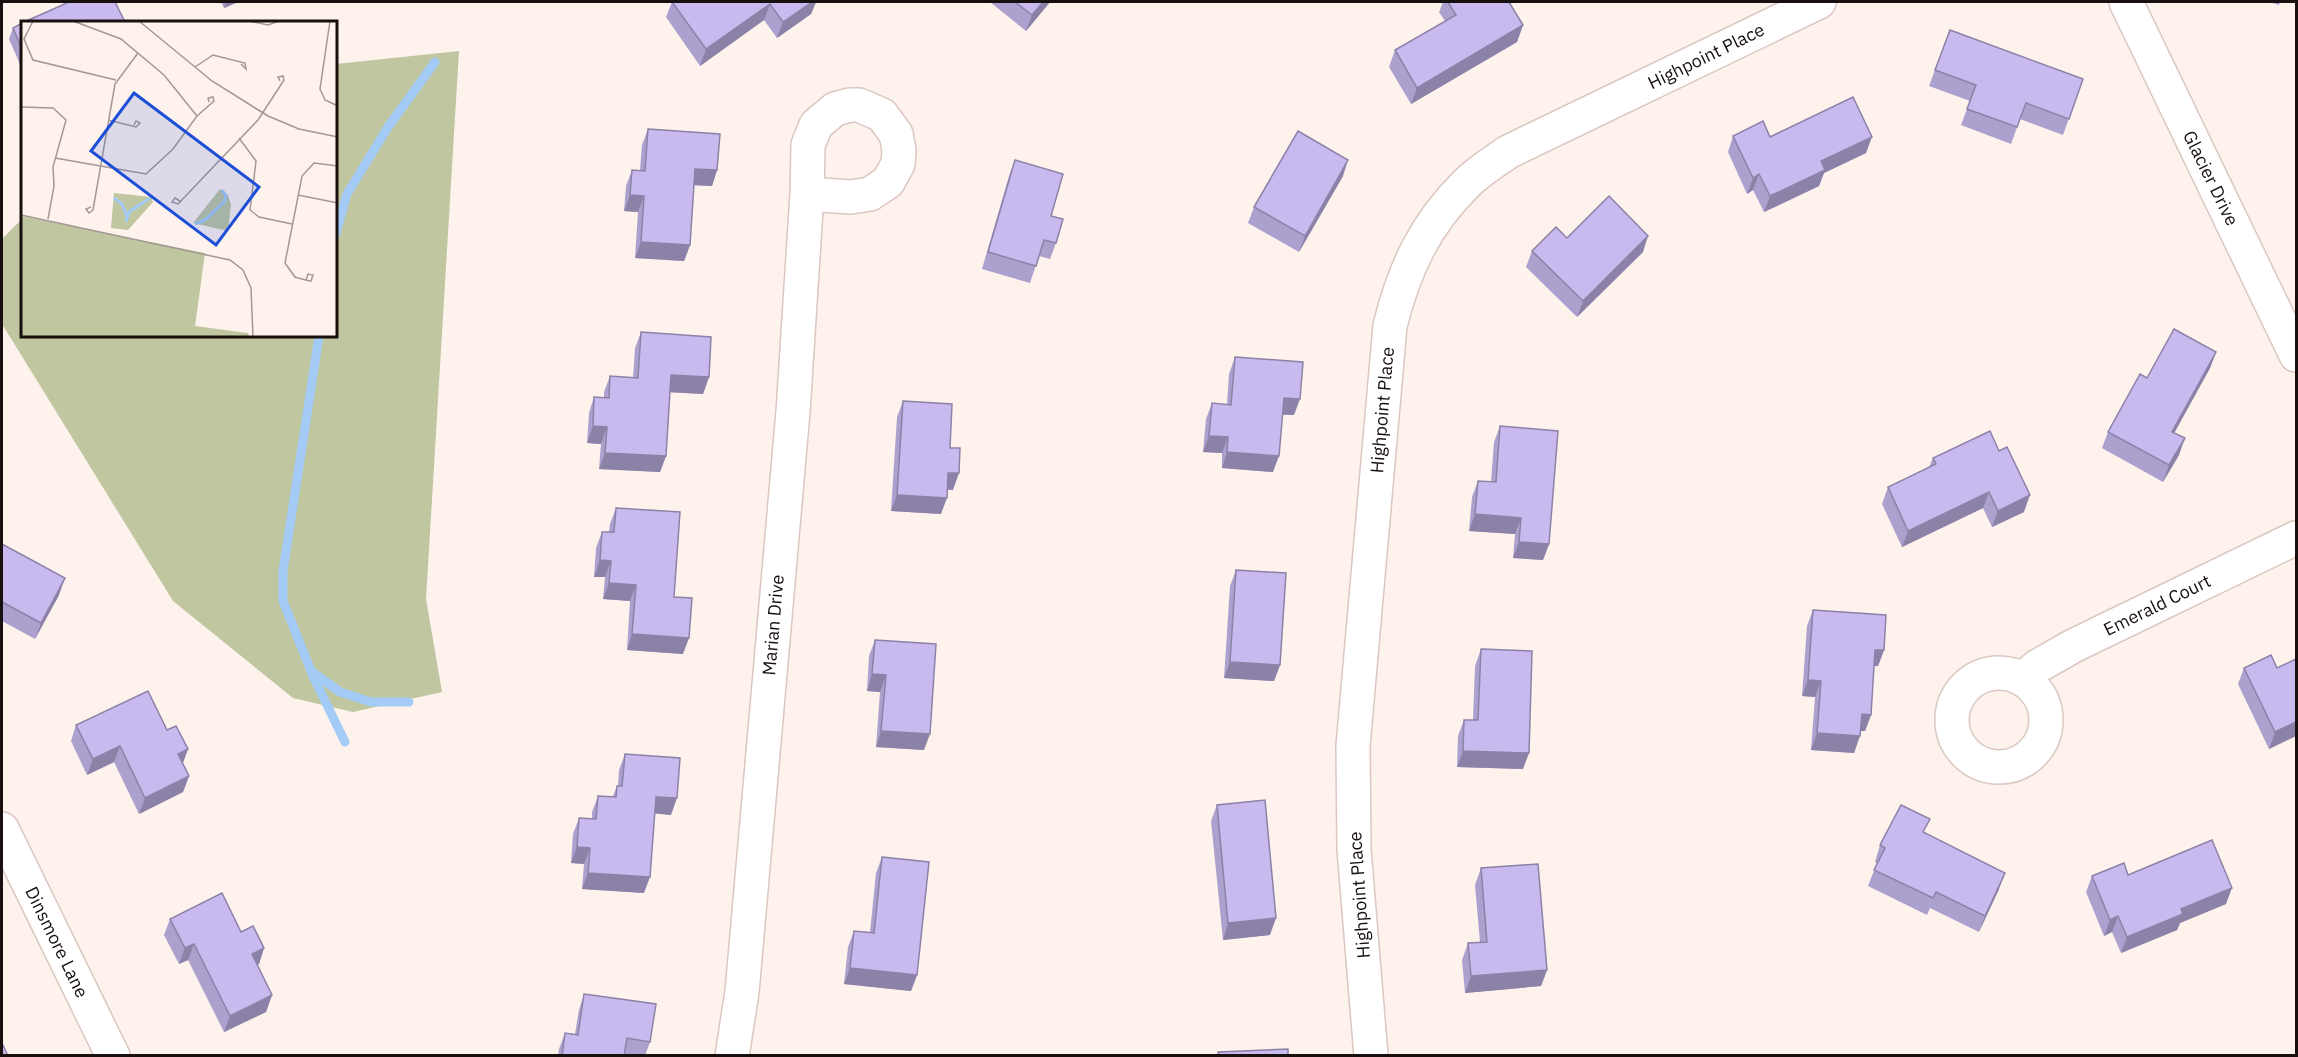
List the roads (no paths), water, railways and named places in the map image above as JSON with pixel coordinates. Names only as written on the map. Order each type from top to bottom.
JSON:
[{"type":"street","name":"Highpoint Place","points":[[1371,1056],[1354,849],[1353,746],[1390,326],[1398,291],[1411,261],[1439,213],[1469,181],[1508,152],[1819,2]]},
{"type":"street","name":"Glacier Drive","points":[[2126,2],[2296,355]]},
{"type":"street","name":"Marian Drive","points":[[732,1056],[742,992],[793,412],[807,194]]},
{"type":"street","name":"Emerald Court","points":[[2022,679],[2038,666],[2073,646],[2296,538]]},
{"type":"street","name":"Dinsmore Lane","points":[[2,829],[113,1056]]},
{"type":"waterway","points":[[338,226],[347,194],[388,127],[435,62]]},
{"type":"waterway","points":[[319,338],[283,571],[283,601],[311,671],[340,692],[371,702],[409,702]]},
{"type":"waterway","points":[[312,674],[345,742]]}]
